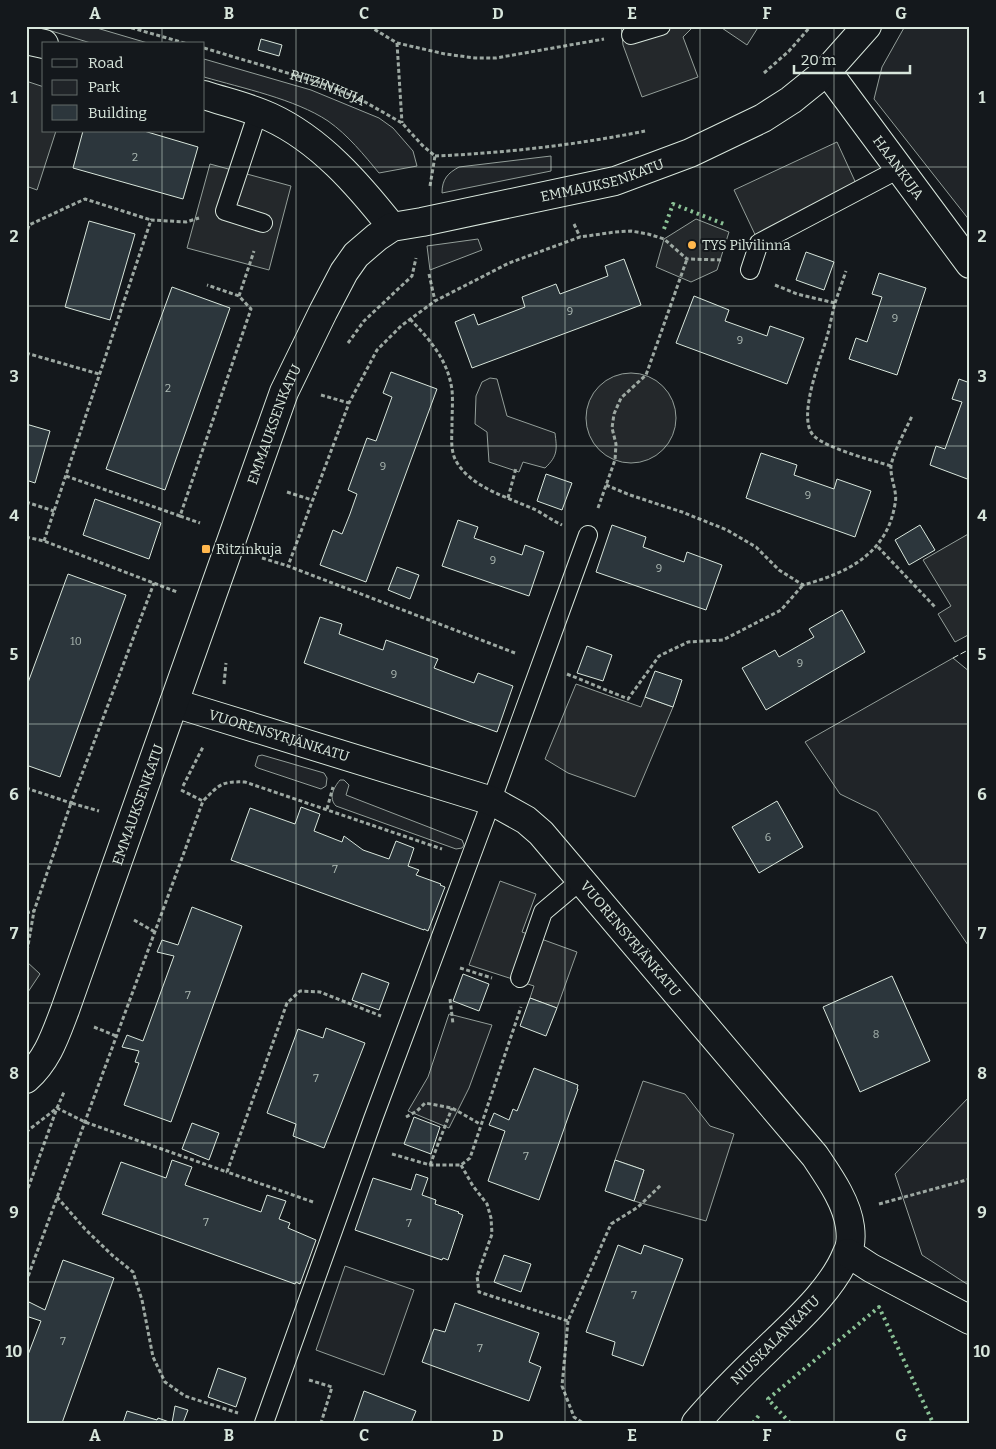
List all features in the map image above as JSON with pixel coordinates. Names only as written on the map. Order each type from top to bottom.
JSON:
[{"type":"street","name":"EMMAUKSENKATU","points":[[26,1079],[35,1071],[48,1052],[65,1010],[284,392],[344,272],[356,255],[392,227],[615,181],[690,153],[763,118],[791,100],[827,71],[867,26]]},
{"type":"street","points":[[26,40],[42,44]]},
{"type":"street","name":"HAANKUJA","points":[[827,71],[970,264]]},
{"type":"street","points":[[205,95],[270,116],[303,135],[366,194],[392,227]]},
{"type":"street","name":"VUORENSYRJÄNKATU","points":[[174,703],[492,801],[526,820],[541,833],[815,1156],[847,1213],[850,1235],[848,1253]]},
{"type":"street","points":[[848,1253],[871,1268],[970,1320]]},
{"type":"street","name":"NIUSKALANKATU","points":[[696,1423],[712,1404],[815,1303],[848,1253]]},
{"type":"lane","points":[[631,35],[662,26]]},
{"type":"lane","points":[[258,112],[225,211],[263,222]]},
{"type":"lane","points":[[750,270],[759,243],[899,169]]},
{"type":"lane","points":[[264,1422],[339,1212],[492,801],[588,535]]},
{"type":"lane","points":[[518,982],[543,912],[581,880]]},
{"type":"path","points":[[125,26],[181,42]]},
{"type":"path","points":[[369,26],[397,43],[445,54],[475,58],[496,58],[631,35]]},
{"type":"path","points":[[762,75],[789,51],[810,26]]},
{"type":"path","points":[[397,43],[402,123]]},
{"type":"path","name":"RITZINKUJA","points":[[205,48],[321,83],[358,98],[402,123],[422,146],[435,156]]},
{"type":"path","points":[[429,191],[435,156],[463,155],[599,140],[650,130]]},
{"type":"path","points":[[29,225],[85,199],[151,220],[186,222],[225,211]]},
{"type":"path","points":[[26,220],[29,225],[26,236]]},
{"type":"path","points":[[44,541],[151,220]]},
{"type":"path","points":[[240,296],[263,222]]},
{"type":"path","points":[[574,224],[580,237]]},
{"type":"path","points":[[288,566],[349,403],[377,350],[401,326],[435,301],[509,263],[580,237],[631,231],[664,239],[687,259],[720,259],[750,270],[772,283],[797,294],[835,303]]},
{"type":"path","points":[[348,344],[364,321],[412,276],[417,253]]},
{"type":"path","points":[[687,259],[646,375],[621,398],[614,414],[612,428],[616,444],[615,460],[606,485],[727,530],[756,547],[779,570],[803,585]]},
{"type":"path","points":[[846,271],[810,390],[808,424],[812,434],[824,443],[891,466]]},
{"type":"path","points":[[429,274],[435,301]]},
{"type":"path","points":[[180,516],[251,309],[240,296],[207,285]]},
{"type":"path","points":[[410,319],[431,341],[443,360],[449,375],[452,391],[452,448],[458,464],[470,477],[481,485],[538,511],[557,523]]},
{"type":"path","points":[[26,353],[99,374]]},
{"type":"path","points":[[318,404],[324,388]]},
{"type":"path","points":[[321,395],[349,403]]},
{"type":"path","points":[[265,550],[262,558],[288,566],[541,663],[628,699],[659,656],[688,642],[723,640],[781,610],[803,585],[827,579],[860,562],[878,547],[889,526],[896,503],[891,466],[912,416]]},
{"type":"path","points":[[508,498],[516,468]]},
{"type":"path","points":[[66,476],[205,525]]},
{"type":"path","points":[[284,501],[290,484]]},
{"type":"path","points":[[287,492],[312,500]]},
{"type":"path","points":[[26,502],[54,511]]},
{"type":"path","points":[[26,537],[44,541],[180,594]]},
{"type":"path","points":[[878,547],[935,607]]},
{"type":"path","points":[[26,957],[34,911],[71,803],[154,583]]},
{"type":"path","points":[[222,689],[225,680],[227,657]]},
{"type":"path","points":[[327,809],[336,780]]},
{"type":"path","points":[[26,1282],[203,801],[219,785],[244,782],[470,859]]},
{"type":"path","points":[[26,788],[107,813]]},
{"type":"path","points":[[181,790],[203,801]]},
{"type":"path","points":[[26,913],[34,911]]},
{"type":"path","points":[[130,917],[155,932]]},
{"type":"path","points":[[364,1145],[430,1165],[462,1165],[470,1158],[527,990],[518,982],[432,959]]},
{"type":"path","points":[[227,1172],[287,1002],[300,991],[320,992],[407,1026]]},
{"type":"path","points":[[90,1026],[116,1036]]},
{"type":"path","points":[[373,1119],[407,1117],[425,1103],[452,1108],[480,1124]]},
{"type":"path","points":[[26,1194],[57,1108],[85,1122],[339,1212]]},
{"type":"path","points":[[430,1165],[452,1108]]},
{"type":"path","points":[[462,1165],[473,1186],[487,1204],[492,1218],[492,1234],[477,1276],[479,1292],[568,1321]]},
{"type":"path","points":[[847,1213],[970,1179]]},
{"type":"path","points":[[583,1423],[574,1417],[562,1386],[568,1321],[611,1224],[638,1207],[661,1185]]},
{"type":"path","points":[[58,1197],[85,1229],[133,1272],[142,1300],[153,1357],[164,1382],[186,1396],[264,1422]]},
{"type":"path","points":[[282,1371],[332,1387],[321,1423]]},
{"type":"green space","points":[[35,26],[90,26],[144,42],[87,42]]},
{"type":"green space","points":[[905,26],[970,26],[970,221],[874,99],[882,67]]},
{"type":"green space","points":[[205,59],[311,90],[379,118],[393,128],[413,151],[417,166],[379,173],[362,152],[328,121],[300,106],[205,77]]},
{"type":"green space","points":[[551,156],[551,171],[442,193],[446,177],[459,167]]},
{"type":"green space","points":[[478,239],[482,250],[430,270],[427,246]]},
{"type":"green space","points":[[490,378],[497,379],[507,416],[555,433],[556,452],[545,468],[523,462],[519,472],[489,462],[487,432],[475,424],[476,396],[482,382]]},
{"type":"green space","points":[[953,658],[970,672],[970,948],[877,812],[840,794],[805,742]]},
{"type":"green space","points":[[262,755],[324,773],[327,778],[326,786],[321,789],[258,768],[255,766],[258,756]]},
{"type":"green space","points":[[340,780],[344,780],[349,785],[346,795],[462,840],[464,845],[462,848],[456,849],[336,806],[332,796]]},
{"type":"green space","points":[[449,1014],[492,1025],[469,1088],[449,1128],[408,1111],[428,1077]]},
{"type":"green space","points":[[970,1096],[970,1286],[922,1255],[895,1174]]},
{"type":"green space","points":[[345,1266],[414,1290],[384,1375],[316,1350]]},
{"type":"shaded area","points":[[621,26],[694,26],[683,37],[698,77],[642,97],[623,45]]},
{"type":"shaded area","points":[[719,26],[759,26],[747,45]]},
{"type":"shaded area","points":[[26,81],[42,86],[42,132],[56,132],[37,190],[26,186]]},
{"type":"shaded area","points":[[837,142],[859,190],[759,243],[734,190]]},
{"type":"shaded area","points":[[210,164],[291,186],[269,270],[187,248]]},
{"type":"shaded area","points":[[696,219],[729,232],[717,270],[691,282],[656,267],[664,239]]},
{"type":"shaded area","points":[[631,373],[648,377],[663,386],[672,401],[676,418],[672,435],[663,450],[648,459],[631,463],[614,459],[599,450],[590,435],[586,418],[590,401],[599,386],[614,377]]},
{"type":"shaded area","points":[[970,533],[970,634],[955,642],[938,614],[951,606],[923,560]]},
{"type":"shaded area","points":[[576,684],[641,707],[645,697],[673,707],[635,797],[568,773],[545,759]]},
{"type":"shaded area","points":[[500,881],[536,894],[522,932],[577,952],[557,1008],[530,998],[534,986],[469,965]]},
{"type":"shaded area","points":[[26,961],[40,974],[26,995]]},
{"type":"shaded area","points":[[643,1081],[685,1094],[710,1126],[734,1134],[706,1221],[634,1201],[644,1170],[615,1160]]},
{"type":"building","points":[[261,39],[282,45],[279,56],[258,50]]},
{"type":"building","points":[[83,132],[147,132],[198,147],[183,199],[73,168]]},
{"type":"building","points":[[89,221],[135,234],[110,320],[65,307]]},
{"type":"building","points":[[806,252],[834,262],[824,290],[796,280]]},
{"type":"building","points":[[624,259],[641,305],[472,368],[455,322],[474,314],[478,325],[525,307],[522,297],[556,284],[560,294],[608,276],[605,266]]},
{"type":"building","points":[[879,273],[926,288],[897,375],[849,359],[856,338],[867,342],[882,297],[872,294]]},
{"type":"building","points":[[172,287],[230,308],[165,490],[106,469]]},
{"type":"building","points":[[694,296],[729,310],[725,321],[767,336],[770,326],[804,338],[787,384],[676,343]]},
{"type":"building","points":[[391,372],[437,389],[366,582],[320,565],[333,530],[342,534],[350,514],[357,494],[348,490],[367,438],[376,441],[392,397],[383,393]]},
{"type":"building","points":[[959,379],[970,383],[970,480],[930,465],[936,446],[945,449],[962,402],[952,399]]},
{"type":"building","points":[[26,424],[50,431],[35,483],[26,480]]},
{"type":"building","points":[[761,453],[797,465],[794,475],[834,489],[837,479],[871,491],[855,537],[746,498]]},
{"type":"building","points":[[546,474],[572,483],[562,510],[537,501]]},
{"type":"building","points":[[95,499],[161,523],[149,559],[83,535]]},
{"type":"building","points":[[458,520],[478,527],[474,538],[522,555],[525,545],[544,552],[529,596],[442,566]]},
{"type":"building","points":[[612,525],[646,537],[643,547],[684,562],[687,552],[722,565],[706,610],[596,572]]},
{"type":"building","points":[[920,525],[935,550],[909,565],[895,540]]},
{"type":"building","points":[[397,567],[419,575],[410,599],[388,590]]},
{"type":"building","points":[[68,574],[126,595],[60,777],[26,765],[26,688]]},
{"type":"building","points":[[842,610],[865,652],[766,710],[742,668],[775,650],[779,657],[814,637],[809,629]]},
{"type":"building","points":[[320,617],[342,624],[339,634],[383,650],[386,640],[438,659],[434,668],[474,683],[478,673],[513,686],[497,732],[304,663]]},
{"type":"building","points":[[587,646],[612,655],[603,681],[577,673]]},
{"type":"building","points":[[655,671],[682,680],[673,707],[645,697]]},
{"type":"building","points":[[777,801],[803,847],[759,873],[732,827]]},
{"type":"building","points":[[301,807],[320,814],[314,831],[342,842],[344,836],[363,850],[389,859],[396,841],[414,848],[408,866],[419,870],[416,875],[445,887],[428,931],[231,860],[250,808],[295,824]]},
{"type":"building","points":[[192,907],[242,926],[171,1122],[124,1105],[139,1063],[135,1062],[139,1051],[122,1047],[127,1035],[143,1041],[174,956],[157,952],[162,940],[178,945]]},
{"type":"building","points":[[362,973],[389,983],[379,1010],[352,1000]]},
{"type":"building","points":[[463,974],[489,984],[479,1011],[453,1001]]},
{"type":"building","points":[[892,976],[930,1061],[860,1092],[823,1007]]},
{"type":"building","points":[[530,998],[557,1008],[546,1036],[520,1026]]},
{"type":"building","points":[[326,1028],[365,1043],[324,1148],[293,1136],[296,1124],[267,1113],[298,1029],[323,1038]]},
{"type":"building","points":[[534,1068],[578,1085],[539,1200],[488,1181],[505,1131],[489,1125],[494,1113],[509,1120],[513,1109],[517,1111]]},
{"type":"building","points":[[414,1117],[440,1127],[431,1154],[404,1144]]},
{"type":"building","points":[[192,1123],[219,1133],[209,1160],[182,1149]]},
{"type":"building","points":[[172,1160],[192,1167],[185,1185],[261,1212],[267,1195],[286,1201],[279,1219],[290,1223],[288,1228],[316,1240],[300,1284],[296,1282],[295,1284],[102,1214],[121,1162],[166,1178]]},
{"type":"building","points":[[615,1160],[644,1170],[634,1201],[605,1191]]},
{"type":"building","points":[[416,1174],[428,1178],[422,1195],[436,1200],[435,1204],[463,1215],[448,1260],[443,1258],[442,1260],[355,1230],[373,1178],[411,1190]]},
{"type":"building","points":[[618,1245],[641,1254],[644,1245],[683,1259],[643,1366],[612,1355],[615,1342],[586,1332]]},
{"type":"building","points":[[504,1255],[531,1264],[521,1292],[494,1282]]},
{"type":"building","points":[[63,1260],[114,1278],[62,1423],[26,1423],[26,1360],[41,1321],[26,1316],[26,1310],[29,1302],[45,1310]]},
{"type":"building","points":[[455,1303],[539,1333],[529,1362],[541,1367],[529,1401],[422,1362],[434,1329],[445,1332]]},
{"type":"building","points":[[218,1368],[246,1378],[236,1407],[208,1397]]},
{"type":"building","points":[[364,1391],[416,1411],[411,1423],[353,1423]]},
{"type":"building","points":[[175,1406],[188,1410],[183,1423],[172,1423]]},
{"type":"building","points":[[127,1411],[172,1423],[123,1423]]},
{"type":"hedge","points":[[664,229],[673,204],[724,224]]},
{"type":"hedge","points":[[790,1423],[768,1399],[879,1307],[933,1423]]},
{"type":"hedge","points":[[753,1423],[760,1414]]},
{"type":"fence","points":[[953,658],[970,649]]},
{"type":"place","name":"TYS Pilvilinna","points":[[692,245]]},
{"type":"place","name":"Ritzinkuja","points":[[206,549]]}]
